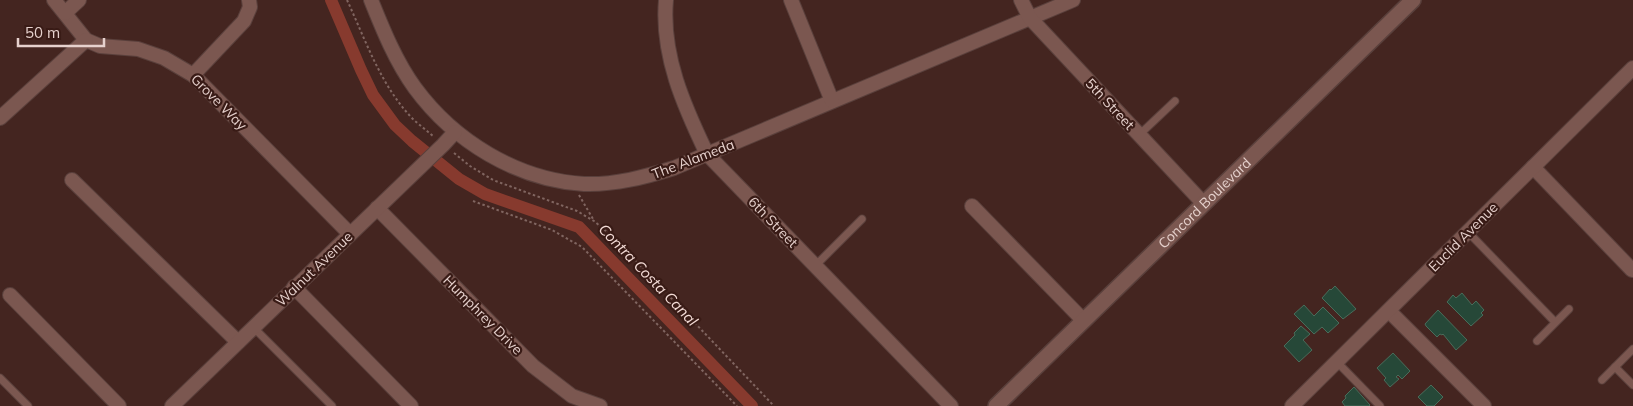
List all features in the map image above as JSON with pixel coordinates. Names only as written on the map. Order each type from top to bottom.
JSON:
[{"type":"street","points":[[0,118],[86,40],[54,0]]},
{"type":"street","points":[[65,14],[79,0]]},
{"type":"street","points":[[193,74],[244,21],[250,7],[249,0]]},
{"type":"street","name":"The Alameda","points":[[370,0],[399,62],[414,87],[431,109],[455,132],[471,144],[522,170],[545,178],[586,184],[640,179],[674,168],[1073,0]]},
{"type":"street","name":"6th Street","points":[[666,0],[669,48],[676,82],[707,154],[951,406]]},
{"type":"street","points":[[791,0],[832,101]]},
{"type":"street","name":"5th Street","points":[[1021,0],[1030,18],[1204,204]]},
{"type":"street","name":"Concord Boulevard","points":[[996,406],[1413,0]]},
{"type":"street","name":"Grove Way","points":[[86,40],[100,46],[138,49],[164,58],[193,74],[350,234]]},
{"type":"street","name":"Euclid Avenue","points":[[1292,406],[1633,68]]},
{"type":"street","name":"Walnut Avenue","points":[[172,406],[455,132]]},
{"type":"street","points":[[1533,167],[1632,270]]},
{"type":"street","points":[[72,180],[238,342]]},
{"type":"street","points":[[972,206],[1083,320]]},
{"type":"street","name":"Humphrey Drive","points":[[376,208],[533,366],[572,396],[600,406]]},
{"type":"street","points":[[294,287],[411,406]]},
{"type":"street","points":[[10,295],[119,406]]},
{"type":"street","points":[[1389,310],[1484,406]]},
{"type":"lane","points":[[1139,135],[1174,101]]},
{"type":"lane","points":[[815,266],[862,219]]},
{"type":"lane","points":[[1468,232],[1555,322]]},
{"type":"lane","points":[[1537,341],[1569,309]]},
{"type":"lane","points":[[253,327],[332,406]]},
{"type":"lane","points":[[1602,380],[1633,350]]},
{"type":"lane","points":[[1337,362],[1380,406]]},
{"type":"lane","points":[[1615,367],[1633,385]]},
{"type":"lane","points":[[0,378],[28,406]]},
{"type":"path","points":[[348,0],[371,52],[392,92],[414,120],[470,166],[493,180],[577,211],[594,221],[612,236],[774,406]]},
{"type":"path","points":[[572,182],[594,221]]},
{"type":"path","points":[[473,200],[552,230],[582,248],[737,406]]},
{"type":"building","points":[[1335,286],[1356,309],[1343,319],[1322,298]]},
{"type":"building","points":[[1462,293],[1472,305],[1476,301],[1484,310],[1481,313],[1483,315],[1471,326],[1447,302],[1453,295],[1456,298]]},
{"type":"building","points":[[1304,305],[1314,316],[1323,307],[1339,323],[1328,333],[1322,327],[1314,334],[1294,314]]},
{"type":"building","points":[[1438,310],[1467,340],[1456,350],[1443,334],[1437,337],[1425,324]]},
{"type":"building","points":[[1301,326],[1310,334],[1303,340],[1312,350],[1299,362],[1284,346]]},
{"type":"building","points":[[1393,353],[1410,371],[1402,379],[1398,375],[1396,377],[1399,379],[1390,387],[1384,380],[1386,378],[1377,368]]},
{"type":"building","points":[[1431,385],[1443,397],[1434,406],[1427,406],[1418,397]]},
{"type":"building","points":[[1354,387],[1369,406],[1345,406],[1342,402]]},
{"type":"waterway","name":"Contra Costa Canal","points":[[331,0],[373,95],[395,125],[459,179],[485,194],[579,227],[752,406]]}]
